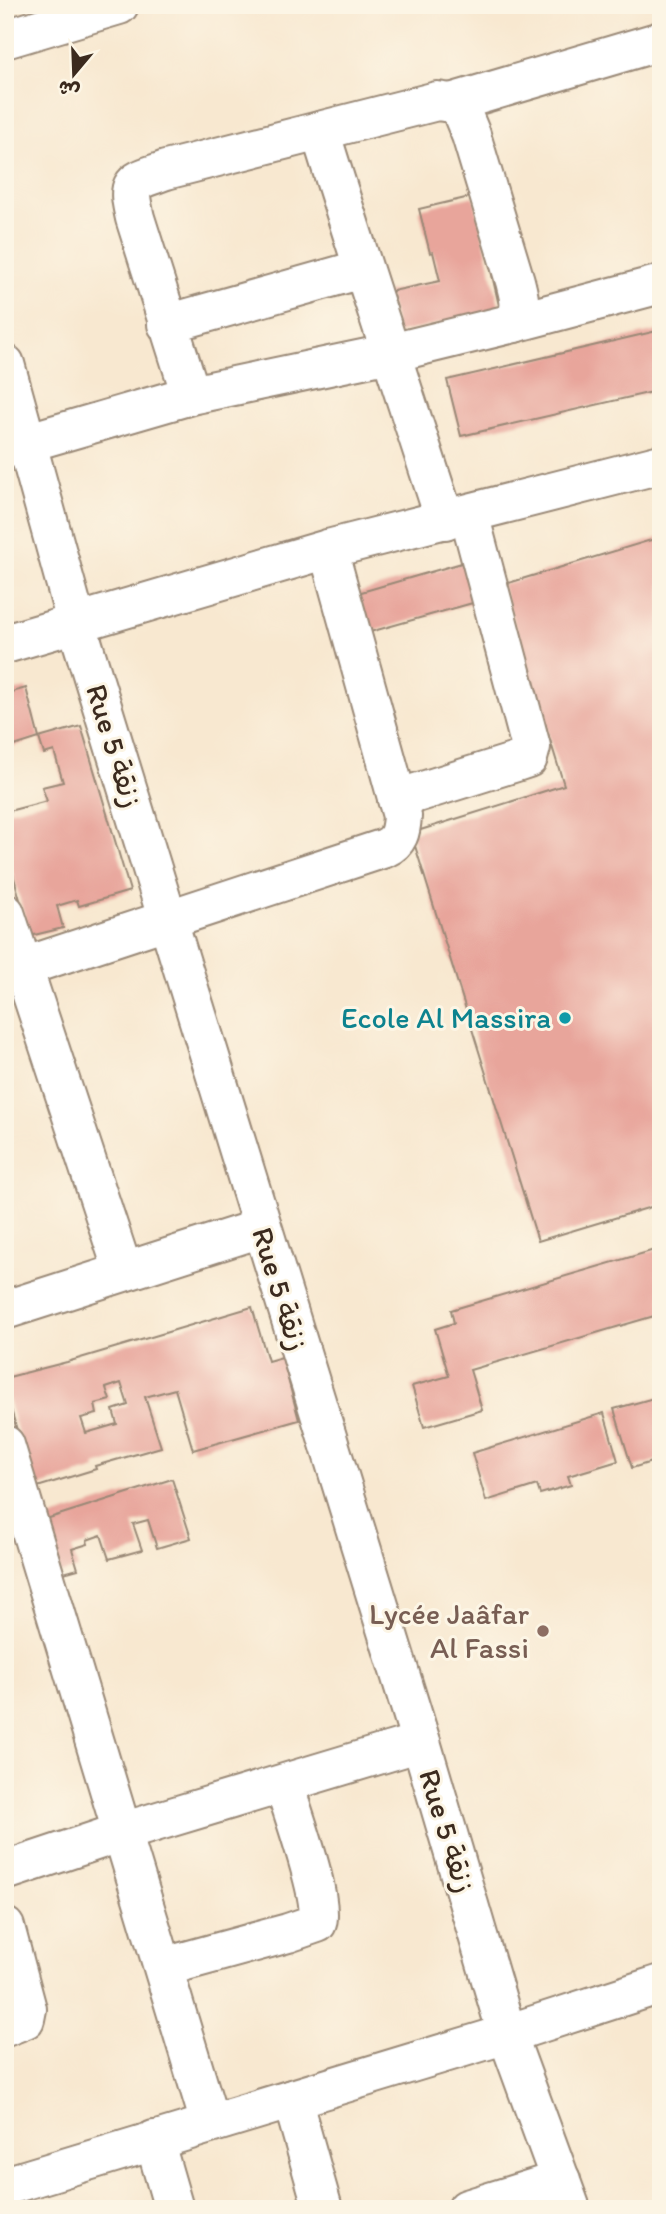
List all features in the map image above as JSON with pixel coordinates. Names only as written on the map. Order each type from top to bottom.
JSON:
[{"type":"street","points":[[5,39],[119,5]]},
{"type":"street","points":[[451,103],[661,41]]},
{"type":"street","points":[[191,395],[135,218],[130,195],[135,181],[166,170],[437,100],[460,108],[471,135],[515,281],[520,305],[514,323]]},
{"type":"street","points":[[320,131],[362,269],[391,353],[457,517],[531,747],[528,758],[397,799]]},
{"type":"street","points":[[167,324],[362,269]]},
{"type":"street","points":[[16,445],[191,395],[391,353],[661,284]]},
{"type":"street","name":"Rue 5 زنقة","points":[[5,363],[16,445],[77,625],[421,1742],[507,2034],[566,2194]]},
{"type":"street","points":[[5,644],[328,549],[661,464]]},
{"type":"street","points":[[14,970],[392,845],[398,838],[402,816],[328,549]]},
{"type":"street","points":[[5,913],[14,970],[123,1271]]},
{"type":"street","points":[[5,1310],[261,1228]]},
{"type":"street","points":[[5,1445],[211,2123]]},
{"type":"street","points":[[5,1871],[122,1832],[421,1742]]},
{"type":"street","points":[[164,1967],[317,1923],[318,1907],[313,1885],[284,1784]]},
{"type":"street","points":[[5,1927],[27,2009],[25,2019],[5,2027]]},
{"type":"street","points":[[5,2186],[507,2034],[661,1984]]},
{"type":"street","points":[[292,2099],[323,2209]]},
{"type":"street","points":[[154,2140],[174,2209]]},
{"type":"street","points":[[467,2209],[566,2194]]},
{"type":"building","points":[[474,196],[500,310],[397,333],[388,292],[440,281],[419,209]]},
{"type":"building","points":[[661,330],[661,390],[461,436],[447,380]]},
{"type":"building","name":"Ecole Al Massira","points":[[661,537],[661,1204],[538,1241],[411,833],[564,785],[502,585]]},
{"type":"building","points":[[465,562],[476,602],[370,632],[358,593]]},
{"type":"building","points":[[26,688],[39,738],[5,749],[5,694]]},
{"type":"building","points":[[81,726],[130,891],[79,906],[77,900],[57,906],[63,928],[30,936],[5,845],[5,812],[47,801],[42,787],[63,782],[54,751],[44,754],[39,738]]},
{"type":"building","points":[[661,1248],[661,1314],[470,1370],[482,1410],[424,1427],[412,1386],[449,1376],[435,1329],[454,1323],[451,1310]]},
{"type":"building","points":[[252,1307],[268,1361],[282,1357],[299,1420],[193,1450],[175,1389],[145,1397],[161,1447],[95,1466],[96,1469],[34,1488],[5,1389],[5,1378]],"holes":[[[121,1383],[128,1405],[113,1410],[117,1424],[86,1433],[81,1418],[97,1414],[95,1404],[110,1400],[106,1388]]]},
{"type":"building","points":[[661,1396],[661,1459],[632,1468],[614,1409]]},
{"type":"building","points":[[604,1413],[618,1461],[568,1476],[571,1485],[540,1494],[537,1485],[486,1501],[472,1453]]},
{"type":"building","points":[[172,1479],[191,1538],[157,1548],[148,1520],[133,1524],[142,1550],[109,1559],[101,1535],[87,1540],[88,1544],[72,1549],[78,1569],[60,1574],[43,1520]]},
{"type":"place","name":"Ecole Al Massira","points":[[565,1018]]},
{"type":"place","name":"Lycée Jaâfar Al Fassi","points":[[543,1631]]}]
